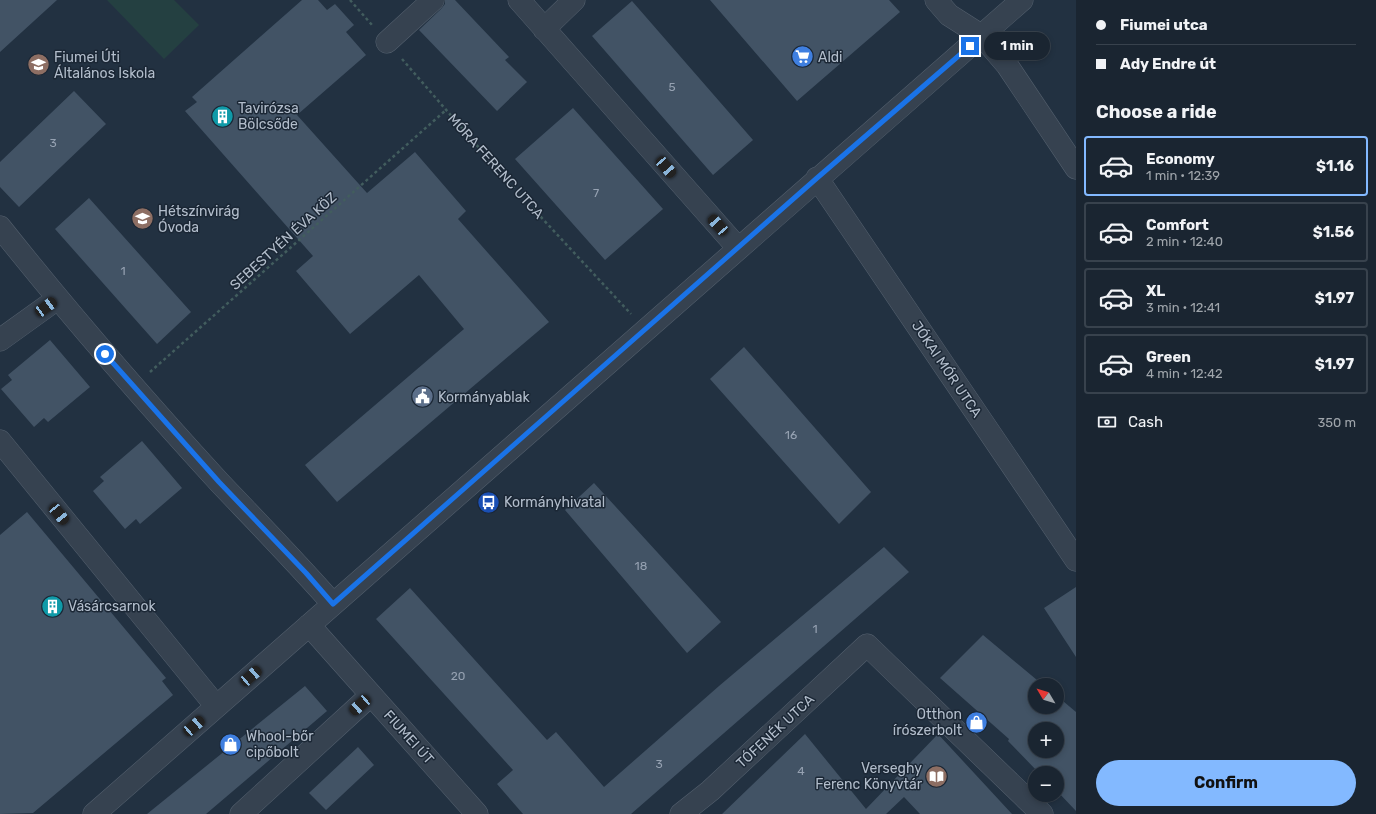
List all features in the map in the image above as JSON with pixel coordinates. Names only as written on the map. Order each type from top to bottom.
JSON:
[{"type":"street","points":[[387,42],[433,0]]},
{"type":"street","points":[[519,0],[738,248]]},
{"type":"street","points":[[544,29],[574,0]]},
{"type":"street","points":[[936,0],[950,15],[982,36],[1007,65],[1076,168]]},
{"type":"street","points":[[94,814],[817,178],[1022,0]]},
{"type":"street","name":"JÓKAI MÓR UTCA","points":[[817,178],[1076,560]]},
{"type":"street","points":[[0,227],[57,299],[134,387],[219,482],[306,573],[333,604]]},
{"type":"street","points":[[0,340],[57,299]]},
{"type":"street","points":[[0,441],[216,706]]},
{"type":"street","name":"FIUMEI ÚT","points":[[309,625],[477,814]]},
{"type":"street","name":"TÓFENÉK UTCA","points":[[681,814],[710,791],[867,645],[1042,814]]},
{"type":"street","points":[[241,814],[371,695]]},
{"type":"path","name":"MÓRA FERENC UTCA","points":[[350,0],[513,187],[645,330]]},
{"type":"path","name":"SEBESTYÉN ÉVA KÖZ","points":[[134,387],[446,110]]},
{"type":"green space","points":[[107,0],[174,0],[199,25],[164,59]]},
{"type":"building","points":[[0,0],[57,0],[0,52]]},
{"type":"building","points":[[302,0],[318,0],[327,10],[335,4],[354,25],[346,32],[366,55],[297,115],[367,193],[415,152],[466,211],[458,219],[549,322],[337,502],[305,465],[464,329],[419,275],[350,334],[296,271],[313,256],[185,111],[197,102],[192,97]]},
{"type":"building","points":[[445,0],[455,0],[509,57],[505,60],[527,82],[497,111],[419,30],[441,9],[445,4]]},
{"type":"building","name":"Aldi","points":[[710,0],[889,0],[900,12],[797,101]]},
{"type":"building","points":[[632,1],[753,140],[713,175],[592,36]]},
{"type":"building","points":[[74,91],[106,124],[19,207],[0,187],[0,162]]},
{"type":"building","points":[[573,108],[663,209],[605,260],[515,159]]},
{"type":"building","points":[[89,198],[191,312],[157,344],[55,229]]},
{"type":"building","points":[[50,340],[90,387],[48,422],[44,418],[34,427],[1,389],[12,380],[8,375]]},
{"type":"building","points":[[744,347],[871,492],[839,524],[710,379]]},
{"type":"building","points":[[142,441],[182,488],[140,524],[136,519],[125,529],[93,491],[104,481],[100,477]]},
{"type":"building","points":[[594,483],[721,622],[687,653],[565,510]]},
{"type":"building","name":"Vásárcsarnok","points":[[27,512],[166,678],[162,681],[173,695],[33,813],[0,814],[0,535]]},
{"type":"building","points":[[884,547],[909,572],[631,814],[523,814],[497,784],[513,770],[376,619],[410,588],[547,740],[556,732],[604,787],[719,686]]},
{"type":"building","points":[[1076,587],[1076,657],[1044,608]]},
{"type":"building","points":[[983,635],[1035,678],[1028,678],[1028,714],[1064,714],[1064,702],[1076,712],[1076,811],[1064,798],[1064,766],[1032,766],[1008,741],[1009,739],[940,678]]},
{"type":"building","points":[[305,686],[327,711],[206,814],[147,814]]},
{"type":"building","points":[[805,734],[866,809],[938,734],[1012,814],[920,814],[904,797],[886,814],[722,814]]},
{"type":"building","points":[[358,747],[374,765],[326,810],[309,793]]},
{"type":"place","name":"Aldi","points":[[803,57]]},
{"type":"place","name":"Fiumei Úti Általános Iskola","points":[[39,65]]},
{"type":"place","name":"Tavirózsa Bölcsőde","points":[[223,116]]},
{"type":"place","name":"Hétszínvirág Óvoda","points":[[142,219]]},
{"type":"place","name":"Kormányablak","points":[[423,397]]},
{"type":"place","name":"Kormányhivatal","points":[[489,502]]},
{"type":"place","name":"Vásárcsarnok","points":[[53,606]]},
{"type":"place","name":"Otthon írószerbolt","points":[[977,722]]},
{"type":"place","name":"Whool-bőr cipőbolt","points":[[231,744]]},
{"type":"place","name":"Verseghy Ferenc Könyvtár","points":[[937,776]]},
{"type":"route","points":[[105,354],[219,482],[306,573],[333,604],[817,178],[970,46]]}]
